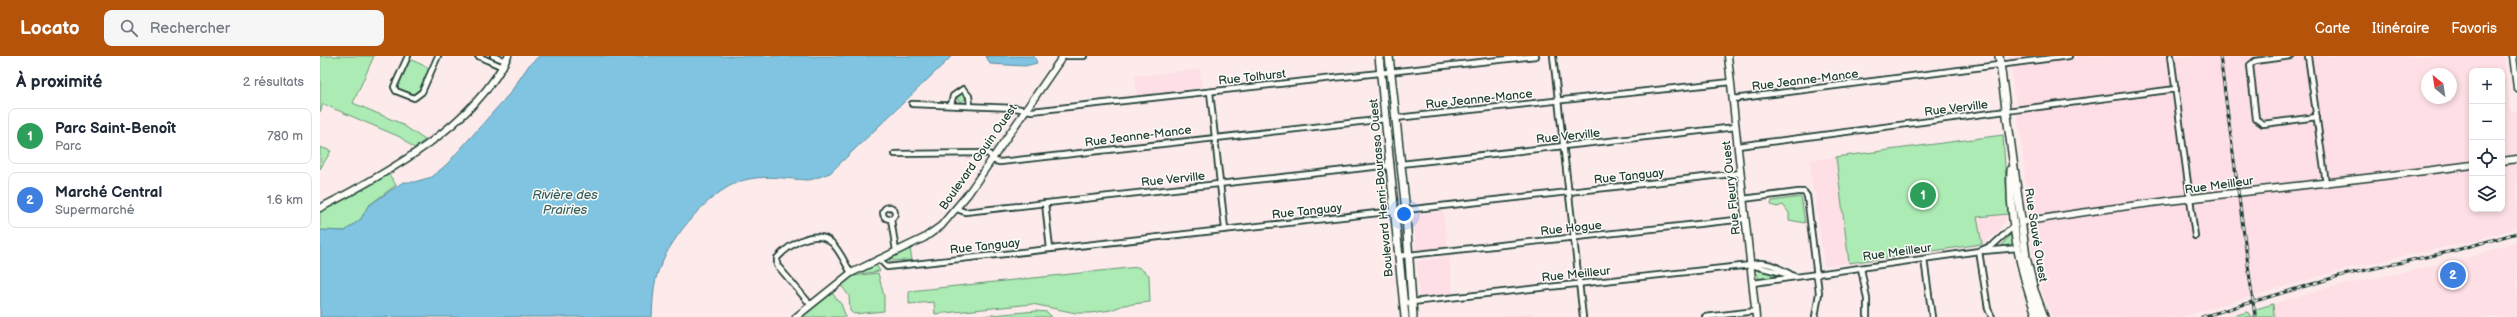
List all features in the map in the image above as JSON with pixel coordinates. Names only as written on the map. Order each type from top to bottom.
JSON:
[{"type":"main road","name":"Boulevard Henri-Bourassa Ouest","points":[[1379,56],[1396,211],[1405,317]]},
{"type":"main road","name":"Boulevard Henri-Bourassa Ouest","points":[[1389,56],[1406,210],[1408,255],[1414,317]]},
{"type":"main road","name":"Rue Sauvé Ouest","points":[[1999,56],[2012,156],[2031,279],[2044,317]]},
{"type":"main road","name":"Rue Sauvé Ouest","points":[[2012,156],[2011,194],[2014,225],[2025,283],[2037,317]]},
{"type":"street","points":[[408,56],[394,88],[396,91],[414,98],[422,92],[438,56]]},
{"type":"street","points":[[478,56],[506,61]]},
{"type":"street","points":[[493,56],[506,61]]},
{"type":"street","name":"Boulevard Gouin Ouest","points":[[796,317],[810,304],[851,273],[935,232],[957,209],[1024,110],[1063,56]]},
{"type":"street","points":[[1067,56],[1084,56]]},
{"type":"street","name":"Rue Tolhurst","points":[[912,104],[970,106],[1032,111],[1536,56]]},
{"type":"street","points":[[1553,56],[1583,317]]},
{"type":"street","name":"Rue Fleury Ouest","points":[[1728,56],[1756,314]]},
{"type":"street","name":"Rue Jeanne-Mance","points":[[1733,99],[2070,56]]},
{"type":"street","points":[[2172,56],[2196,236]]},
{"type":"street","points":[[2291,56],[2255,61],[2250,65],[2257,120],[2264,124],[2317,117]]},
{"type":"street","points":[[2308,56],[2326,184]]},
{"type":"street","points":[[2513,56],[2517,88]]},
{"type":"street","points":[[320,208],[383,174],[459,118],[491,86],[506,61]]},
{"type":"street","name":"Rue Jeanne-Mance","points":[[1396,118],[1731,82]]},
{"type":"street","points":[[951,105],[953,96],[963,88],[969,96],[970,106]]},
{"type":"street","name":"Rue Verville","points":[[1738,146],[2176,89]]},
{"type":"street","points":[[1210,92],[1225,230]]},
{"type":"street","name":"Rue Jeanne-Mance","points":[[895,154],[988,153],[992,158],[1000,162],[1386,119]]},
{"type":"street","name":"Rue Verville","points":[[1401,164],[1736,127]]},
{"type":"street","points":[[2505,161],[2517,159]]},
{"type":"street","name":"Rue Verville","points":[[957,209],[965,212],[1391,165]]},
{"type":"street","name":"Rue Meilleur","points":[[1979,251],[1993,245],[2014,225],[2022,222],[2191,199],[2326,184],[2469,165]]},
{"type":"street","name":"Rue Tanguay","points":[[879,259],[887,267],[1741,173]]},
{"type":"street","points":[[1744,199],[1798,192],[1806,194],[1809,203],[1818,273],[1819,296],[1815,317]]},
{"type":"street","points":[[1045,203],[1050,249]]},
{"type":"street","points":[[891,219],[896,251]]},
{"type":"street","name":"Rue Hogue","points":[[1399,256],[1746,219]]},
{"type":"street","points":[[810,304],[777,265],[777,258],[786,250],[806,238],[825,239],[834,245],[851,273]]},
{"type":"street","name":"Rue Meilleur","points":[[1752,283],[1979,251],[2018,248]]},
{"type":"street","points":[[1979,251],[1988,309],[1992,317]]},
{"type":"street","points":[[1924,259],[1932,317]]},
{"type":"street","name":"Rue Meilleur","points":[[1403,303],[1751,266],[1794,276]]},
{"type":"street","points":[[1861,268],[1867,296],[1867,317]]},
{"type":"street","points":[[1708,317],[1756,314]]},
{"type":"shaded area","points":[[2009,56],[2504,56],[2511,111],[2517,111],[2517,225],[2512,229],[2473,241],[2349,268],[2180,317],[2052,317],[2041,289],[2032,250],[2023,153]]},
{"type":"shaded area","points":[[1200,69],[1202,87],[1137,95],[1135,76]]},
{"type":"shaded area","points":[[1836,157],[1849,263],[1824,266],[1815,193],[1812,189],[1810,160]]},
{"type":"shaded area","points":[[1443,211],[1448,247],[1416,250],[1413,216]]},
{"type":"shaded area","points":[[2006,214],[2005,220],[1998,232],[1982,244],[1977,217]]},
{"type":"shaded area","points":[[2517,241],[2517,317],[2274,317],[2273,304],[2318,290],[2460,260]]},
{"type":"shaded area","points":[[1449,257],[1453,294],[1419,297],[1417,261]]},
{"type":"shaded area","points":[[1531,313],[1531,317],[1497,317]]},
{"type":"green space","points":[[320,56],[374,56],[353,103],[400,123],[425,140],[414,148],[400,137],[323,104],[320,112]]},
{"type":"green space","points":[[407,58],[432,69],[422,92],[414,98],[394,87]]},
{"type":"green space","points":[[961,92],[966,97],[961,102],[956,97]]},
{"type":"green space","points":[[2003,135],[2008,214],[1977,217],[1982,244],[1849,263],[1836,157]]},
{"type":"green space","points":[[320,147],[331,151],[320,169]]},
{"type":"green space","points":[[387,171],[396,185],[368,206],[361,219],[345,231],[320,230],[320,208]]},
{"type":"green space","points":[[1801,197],[1805,223],[1789,220],[1789,213],[1783,205],[1777,207],[1771,205],[1772,201]]},
{"type":"green space","points":[[2011,234],[2013,245],[2000,248]]},
{"type":"green space","points":[[910,248],[912,260],[886,261],[887,259]]},
{"type":"green space","points":[[876,265],[880,271],[859,273]]},
{"type":"green space","points":[[1138,267],[1149,275],[1150,302],[1124,305],[1111,310],[1076,313],[1032,304],[935,314],[934,302],[909,304],[909,291]]},
{"type":"green space","points":[[1760,269],[1777,276],[1759,280],[1757,273]]},
{"type":"green space","points":[[878,273],[884,296],[884,311],[854,314],[850,311],[849,296],[840,284],[853,276]]},
{"type":"green space","points":[[832,293],[841,304],[846,317],[802,317]]},
{"type":"green space","points":[[2273,304],[2274,317],[2257,317],[2256,309]]},
{"type":"green space","points":[[1036,311],[1047,312],[1052,317],[970,317]]},
{"type":"green space","points":[[2247,312],[2253,317],[2230,317]]},
{"type":"water","name":"Rivière des Prairies","points":[[539,56],[952,56],[830,173],[810,180],[771,177],[749,179],[735,183],[721,191],[708,202],[683,228],[665,256],[659,269],[656,281],[652,317],[320,317],[320,230],[345,231],[361,219],[368,206],[403,182],[414,182],[432,177],[447,164],[510,93],[529,65]]},
{"type":"water","points":[[986,56],[1034,56],[1037,63],[1025,66],[990,64]]},
{"type":"railway","points":[[2220,56],[2255,317]]},
{"type":"railway","points":[[2202,317],[2339,276],[2453,251],[2517,233]]},
{"type":"place","name":"Parc Saint-Benoît","points":[[1923,195]]},
{"type":"place","name":"Marché Central","points":[[2453,275]]}]
